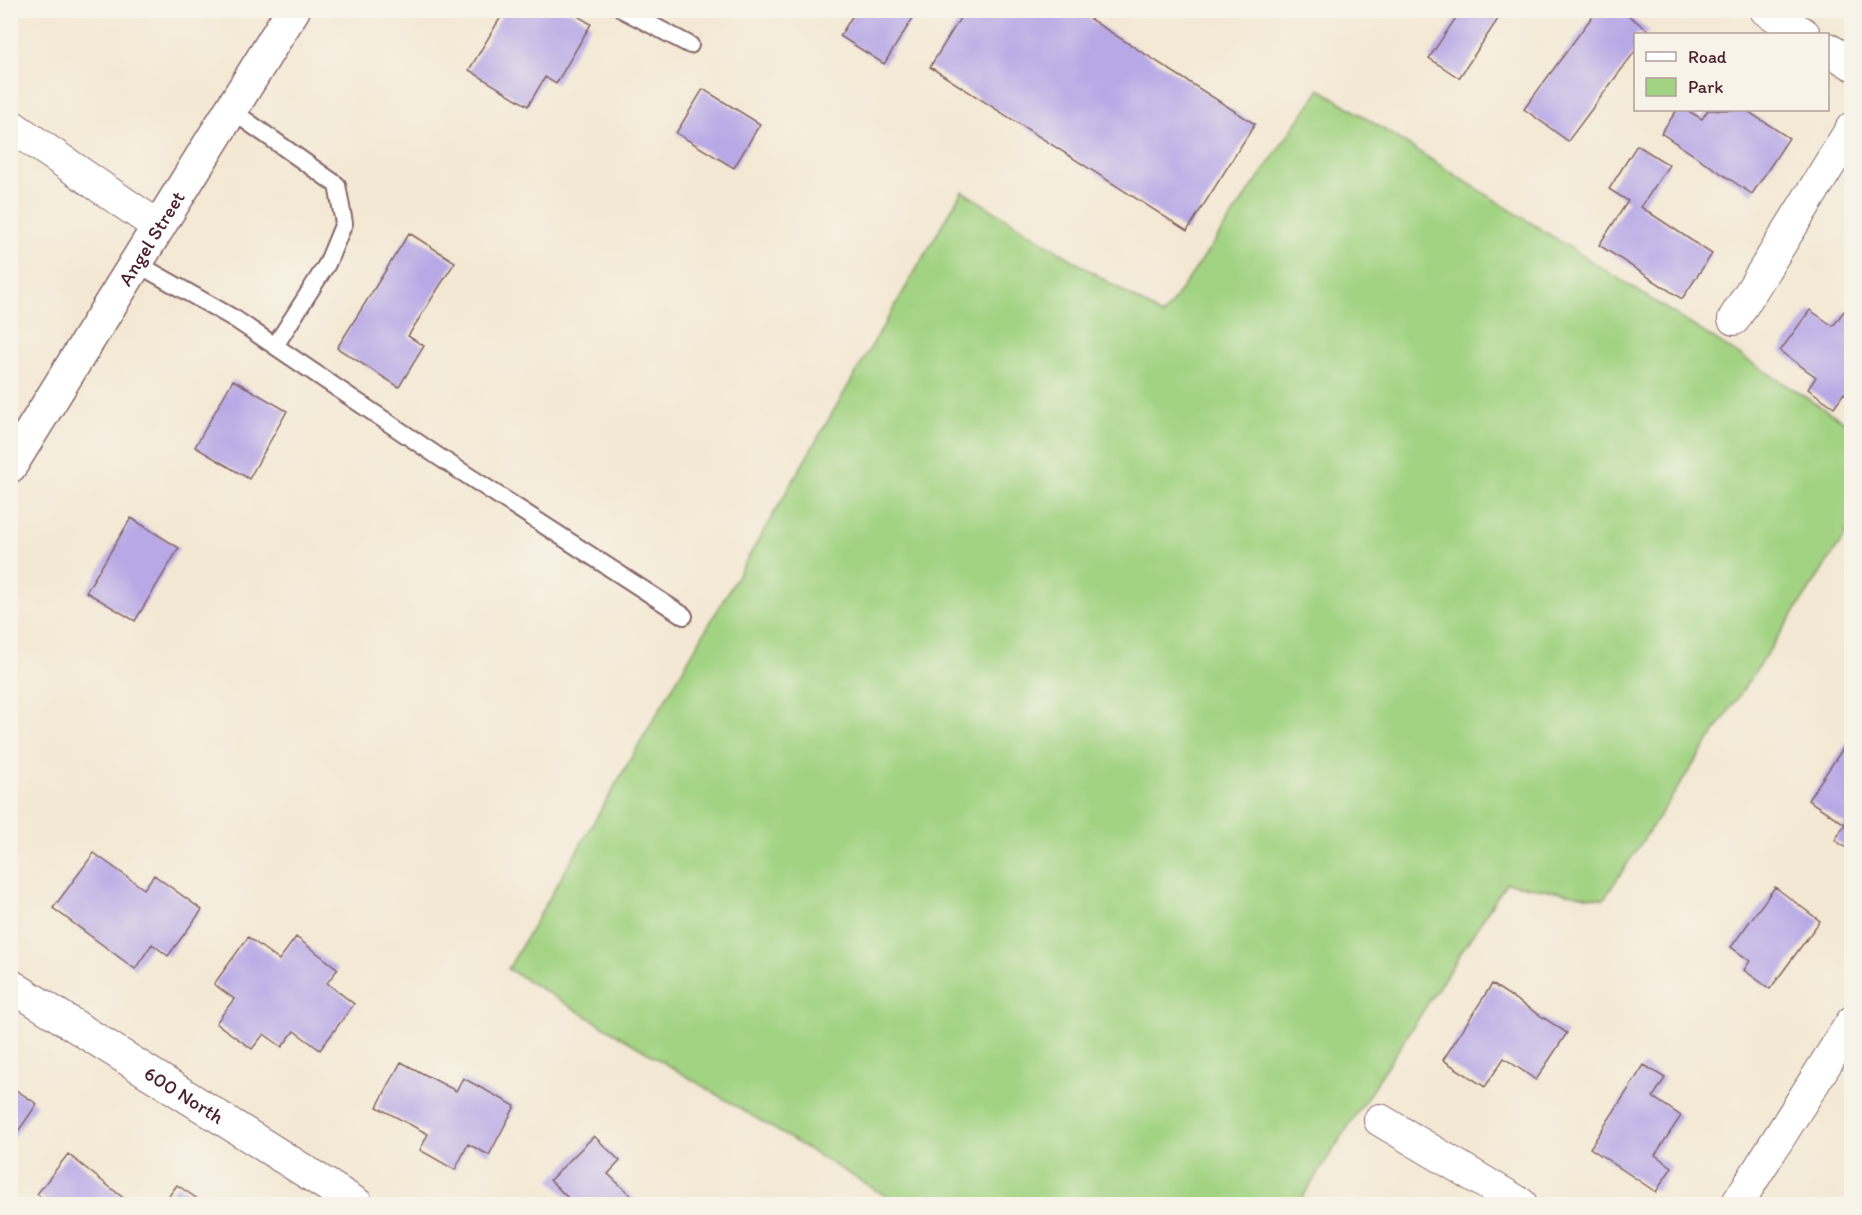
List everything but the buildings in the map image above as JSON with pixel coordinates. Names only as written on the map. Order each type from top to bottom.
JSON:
[{"type":"main road","name":"Angel Street","points":[[10,466],[294,10]]},
{"type":"street","points":[[1766,10],[1802,33]]},
{"type":"street","points":[[1829,50],[1851,64]]},
{"type":"street","points":[[10,125],[159,227]]},
{"type":"street","points":[[1734,319],[1851,128]]},
{"type":"street","name":"600 North","points":[[10,985],[357,1204]]},
{"type":"street","points":[[1737,1204],[1851,1022]]},
{"type":"street","points":[[1380,1120],[1521,1204]]},
{"type":"lane","points":[[623,10],[690,45]]},
{"type":"lane","points":[[231,110],[337,185],[344,223],[327,264],[275,346]]},
{"type":"lane","points":[[136,263],[235,319],[439,457],[684,616]]},
{"type":"green space","points":[[1320,89],[1851,426],[1851,527],[1604,899],[1506,883],[1298,1204],[899,1204],[508,969],[962,191],[1163,316]]}]
